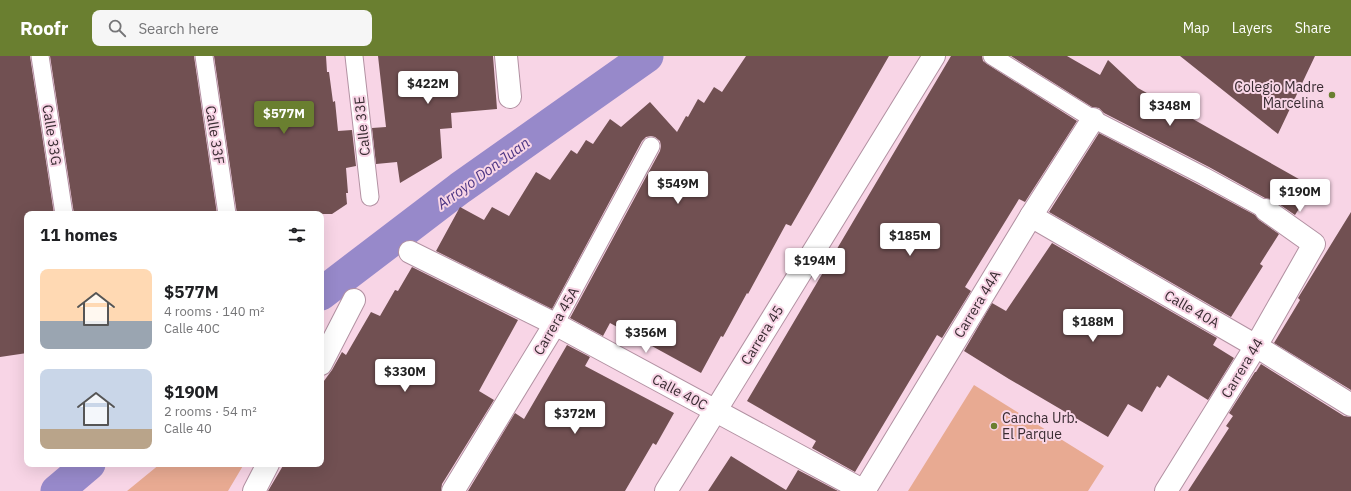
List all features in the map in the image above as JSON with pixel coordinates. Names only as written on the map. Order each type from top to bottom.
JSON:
[{"type":"street","points":[[506,56],[510,97]]},
{"type":"street","name":"Carrera 45","points":[[666,491],[934,56]]},
{"type":"street","name":"Carrera 44A","points":[[864,491],[1031,216],[1093,119]]},
{"type":"street","name":"Carrera 44","points":[[1166,491],[1256,346],[1314,244],[1266,210]]},
{"type":"street","name":"Calle 40A","points":[[1031,216],[1256,346],[1351,405]]},
{"type":"street","name":"Calle 40C","points":[[410,252],[555,324],[864,491]]},
{"type":"street","points":[[324,358],[354,300]]},
{"type":"street","name":"Carrera 45A","points":[[453,491],[555,324]]},
{"type":"street","points":[[254,491],[266,467]]},
{"type":"lane","name":"Calle 33G","points":[[40,56],[64,211]]},
{"type":"lane","name":"Calle 33F","points":[[204,56],[227,211]]},
{"type":"lane","name":"Calle 33E","points":[[354,56],[370,197]]},
{"type":"lane","points":[[992,56],[1093,119],[1204,176],[1266,210]]},
{"type":"lane","name":"Carrera 45A","points":[[555,324],[651,146]]},
{"type":"shaded area","name":"Cancha Urb. El Parque","points":[[974,385],[1104,466],[1088,491],[908,491]]},
{"type":"shaded area","points":[[156,467],[242,467],[228,491],[127,491]]},
{"type":"building","points":[[0,56],[30,56],[54,211],[24,211],[24,353],[0,357]]},
{"type":"building","points":[[50,56],[194,56],[217,211],[74,211]]},
{"type":"building","points":[[214,56],[326,56],[327,72],[329,72],[333,102],[335,101],[338,131],[352,130],[356,166],[346,168],[348,193],[346,193],[347,204],[332,214],[324,214],[324,211],[237,211]]},
{"type":"building","points":[[378,56],[493,56],[497,109],[451,113],[452,128],[440,129],[442,158],[400,183],[397,162],[376,164],[372,128],[386,127]]},
{"type":"building","points":[[746,56],[889,56],[791,226],[786,224],[748,294],[747,293],[723,337],[721,336],[701,373],[610,323],[603,336],[570,318],[660,151],[660,141],[655,137],[646,137],[642,141],[552,309],[436,251],[460,207],[484,220],[492,207],[509,216],[536,172],[550,180],[571,150],[577,154],[586,140],[593,144],[610,119],[621,127],[650,102],[677,132],[686,116],[688,117],[698,99],[704,103],[714,87],[722,92]]},
{"type":"building","points":[[951,56],[982,56],[983,61],[987,64],[1077,121],[1025,202],[1019,199],[965,287],[971,291],[942,338],[937,335],[855,472],[812,448],[816,441],[747,401]]},
{"type":"building","points":[[1011,56],[1067,56],[1100,75],[1108,60],[1138,88],[1313,187],[1295,215],[1273,200],[1265,198],[1209,167],[1104,113],[1099,108],[1092,107]]},
{"type":"building","points":[[1180,56],[1315,56],[1278,134]]},
{"type":"building","points":[[1099,133],[1255,215],[1259,220],[1279,234],[1260,264],[1263,266],[1231,317],[1049,212]]},
{"type":"building","points":[[1351,212],[1351,390],[1274,343],[1300,300],[1298,298]]},
{"type":"building","points":[[1052,243],[1217,338],[1213,345],[1234,358],[1208,400],[1168,375],[1160,388],[1157,386],[1142,412],[1128,404],[1108,437],[964,351],[992,303],[1006,311]]},
{"type":"building","points":[[412,267],[518,320],[479,391],[494,400],[442,484],[441,491],[268,491],[282,467],[324,467],[324,381],[342,352],[346,355],[371,312],[380,316],[395,290],[398,291]]},
{"type":"building","points":[[567,345],[590,357],[585,366],[674,413],[656,445],[653,443],[625,491],[468,491],[515,413],[524,419]]},
{"type":"building","points":[[1261,364],[1344,416],[1351,417],[1351,491],[1188,491],[1229,428],[1226,426],[1233,416],[1229,413]]},
{"type":"building","points":[[731,456],[786,490],[798,470],[838,491],[708,491]]},
{"type":"waterway","name":"Arroyo Don Juan","points":[[324,292],[460,188],[647,56]]},
{"type":"waterway","name":"Arroyo Don Juan","points":[[57,491],[85,467]]},
{"type":"place","name":"Colegio Madre Marcelina","points":[[1332,95]]},
{"type":"place","name":"Cancha Urb. El Parque","points":[[994,426]]}]
